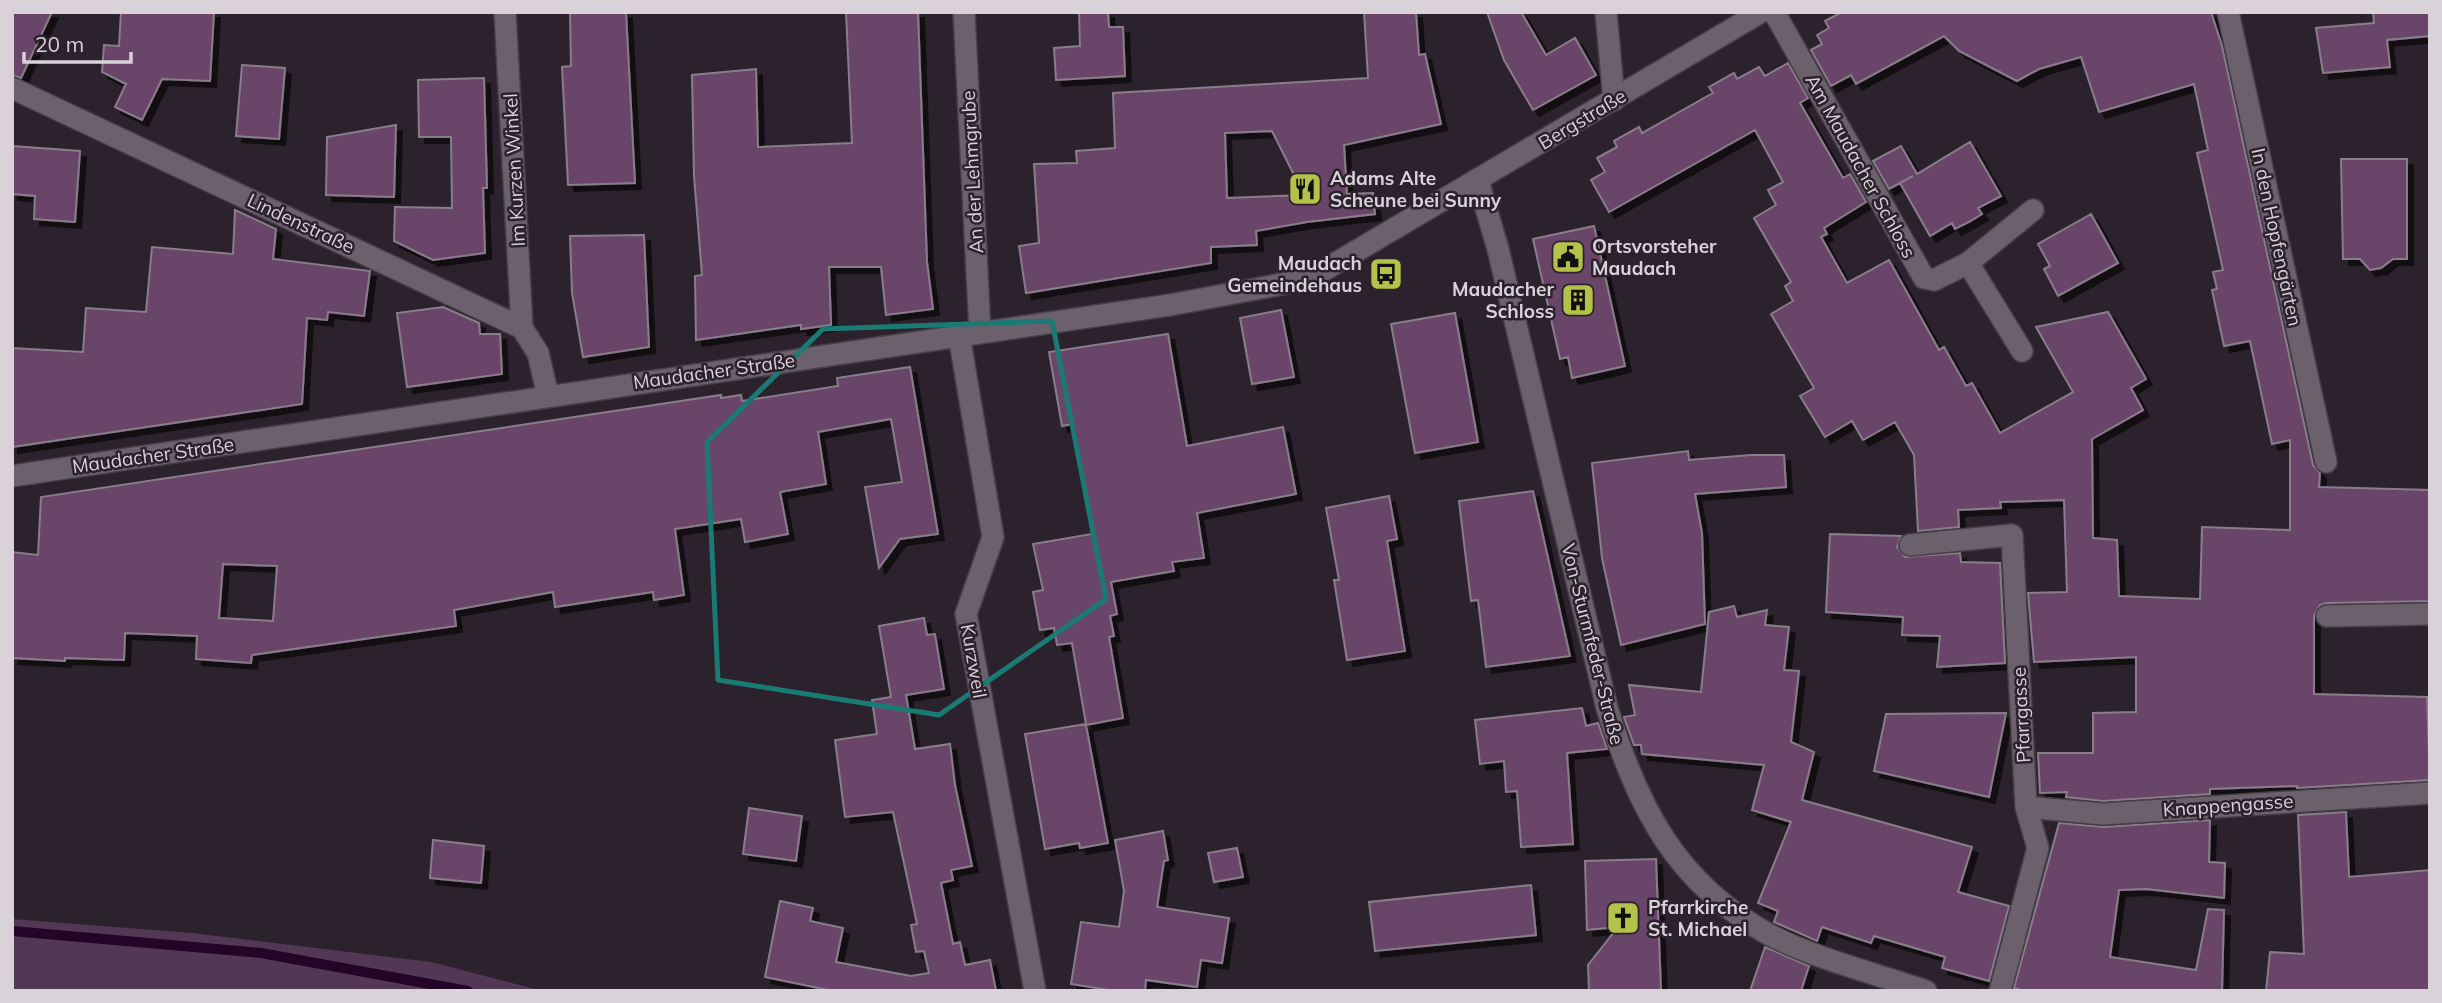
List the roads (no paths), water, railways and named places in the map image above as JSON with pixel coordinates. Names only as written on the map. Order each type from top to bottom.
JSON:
[{"type":"street","name":"Im Kurzen Winkel","points":[[505,12],[522,328]]},
{"type":"street","name":"An der Lehmgrube","points":[[964,12],[969,333]]},
{"type":"street","points":[[1606,12],[1614,100]]},
{"type":"street","name":"Bergstraße","points":[[1402,226],[1761,12]]},
{"type":"street","name":"Am Maudacher Schloss","points":[[1774,12],[1924,278],[1934,280],[1968,263],[2033,210]]},
{"type":"street","name":"In den Hopfengärten","points":[[2228,12],[2326,462]]},
{"type":"street","name":"Lindenstraße","points":[[12,88],[522,328]]},
{"type":"street","name":"Von-Sturmfeder-Straße","points":[[1478,181],[1501,262],[1607,708],[1640,800],[1663,839],[1687,870],[1728,908],[1772,935],[1826,957],[1926,991]]},
{"type":"street","name":"Maudacher Straße","points":[[12,476],[1170,305],[1309,279],[1402,226]]},
{"type":"street","points":[[1968,263],[2022,351]]},
{"type":"street","points":[[522,328],[538,353],[548,396]]},
{"type":"street","name":"Kurzweil","points":[[969,333],[993,537],[965,614],[1035,991]]},
{"type":"street","name":"Pfarrgasse","points":[[1910,545],[2012,535],[2026,807],[2038,848],[2000,991]]},
{"type":"street","points":[[2327,616],[2430,614]]},
{"type":"street","name":"Knappengasse","points":[[2026,807],[2103,814],[2430,793]]},
{"type":"waterway","points":[[12,931],[261,953],[468,991]]},
{"type":"place","name":"Adams Alte Scheune bei Sunny","points":[[1305,189]]},
{"type":"place","name":"Ortsvorsteher Maudach","points":[[1568,257]]},
{"type":"place","name":"Maudach Gemeindehaus","points":[[1386,274]]},
{"type":"place","name":"Maudacher Schloss","points":[[1578,300]]},
{"type":"place","name":"Pfarrkirche St. Michael","points":[[1623,918]]}]
